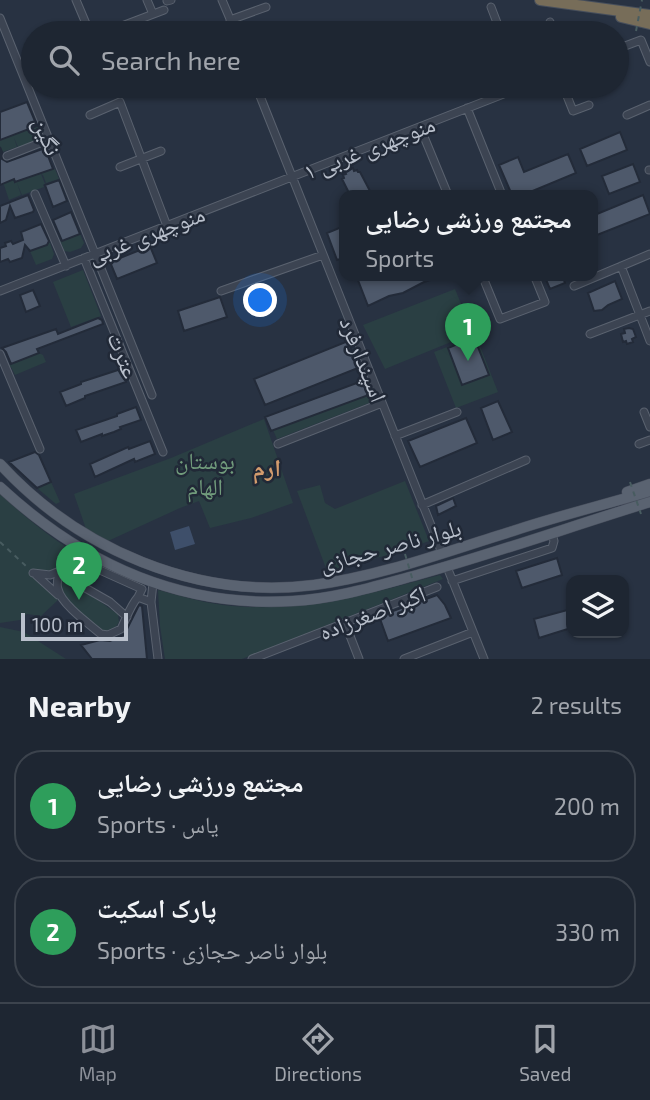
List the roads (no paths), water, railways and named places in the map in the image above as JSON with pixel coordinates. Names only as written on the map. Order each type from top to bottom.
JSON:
[{"type":"highway","points":[[540,0],[650,15]]},
{"type":"highway","points":[[584,7],[650,24]]},
{"type":"main road","name":"بلوار ناصر حجازی","points":[[0,464],[35,499],[86,536],[139,561],[170,572],[214,582],[268,587],[345,580],[650,491]]},
{"type":"main road","points":[[565,514],[650,484]]},
{"type":"main road","name":"بلوار ناصر حجازی","points":[[0,487],[52,530],[152,587],[229,600],[262,602],[294,601],[356,592],[447,567],[650,502]]},
{"type":"main road","points":[[572,528],[645,512]]},
{"type":"street","points":[[76,0],[85,21]]},
{"type":"street","points":[[147,0],[153,15]]},
{"type":"street","points":[[222,0],[230,20],[266,7]]},
{"type":"street","points":[[491,7],[496,21]]},
{"type":"street","points":[[136,21],[164,10]]},
{"type":"street","name":"نگین","points":[[0,18],[21,69]]},
{"type":"street","points":[[629,44],[641,40],[650,62]]},
{"type":"street","name":"نگین","points":[[33,98],[152,395]]},
{"type":"street","name":"اسپندارفرد","points":[[261,98],[442,553]]},
{"type":"street","name":"منوچهری غربی ۱","points":[[292,177],[492,98]]},
{"type":"street","points":[[568,98],[573,111],[589,105]]},
{"type":"street","points":[[90,115],[120,102],[167,226]]},
{"type":"street","points":[[627,115],[650,106]]},
{"type":"street","points":[[467,108],[500,190]]},
{"type":"street","points":[[420,127],[446,190]]},
{"type":"street","points":[[7,156],[50,139]]},
{"type":"street","points":[[120,167],[161,151]]},
{"type":"street","name":"منوچهری غربی","points":[[0,291],[292,177]]},
{"type":"street","points":[[35,194],[66,265]]},
{"type":"street","points":[[598,276],[650,254]]},
{"type":"street","points":[[221,291],[323,255]]},
{"type":"street","name":"عترت","points":[[84,258],[163,452]]},
{"type":"street","points":[[621,266],[650,341]]},
{"type":"street","points":[[484,281],[500,319],[545,302],[536,281]]},
{"type":"street","points":[[574,286],[586,281]]},
{"type":"street","points":[[590,334],[650,310]]},
{"type":"street","points":[[0,354],[40,449]]},
{"type":"street","points":[[278,444],[382,403]]},
{"type":"street","points":[[395,436],[457,412]]},
{"type":"street","points":[[644,412],[649,424]]},
{"type":"street","points":[[639,444],[650,440]]},
{"type":"street","points":[[422,505],[526,460]]},
{"type":"street","points":[[452,581],[552,548],[552,534]]},
{"type":"street","points":[[142,589],[121,629],[108,635],[101,634],[33,573],[59,573],[82,562],[142,589],[152,587],[151,601],[158,659]]},
{"type":"street","points":[[447,567],[484,659]]},
{"type":"street","points":[[59,573],[57,581],[61,598]]},
{"type":"street","points":[[59,573],[110,602],[127,617]]},
{"type":"street","name":"اکبر اصغرزاده","points":[[252,659],[437,587]]},
{"type":"street","points":[[138,597],[151,601]]},
{"type":"street","points":[[345,623],[357,658]]},
{"type":"street","points":[[404,659],[473,632]]},
{"type":"water","points":[[189,526],[195,544],[175,550],[170,532]]},
{"type":"place","name":"مجتمع ورزشی رضایی","points":[[468,361]]},
{"type":"place","name":"پارک اسکیت","points":[[79,600]]},
{"type":"district","name":"ارم","points":[[267,466]]},
{"type":"park label","name":"بوستان الهام","points":[[205,473]]}]
